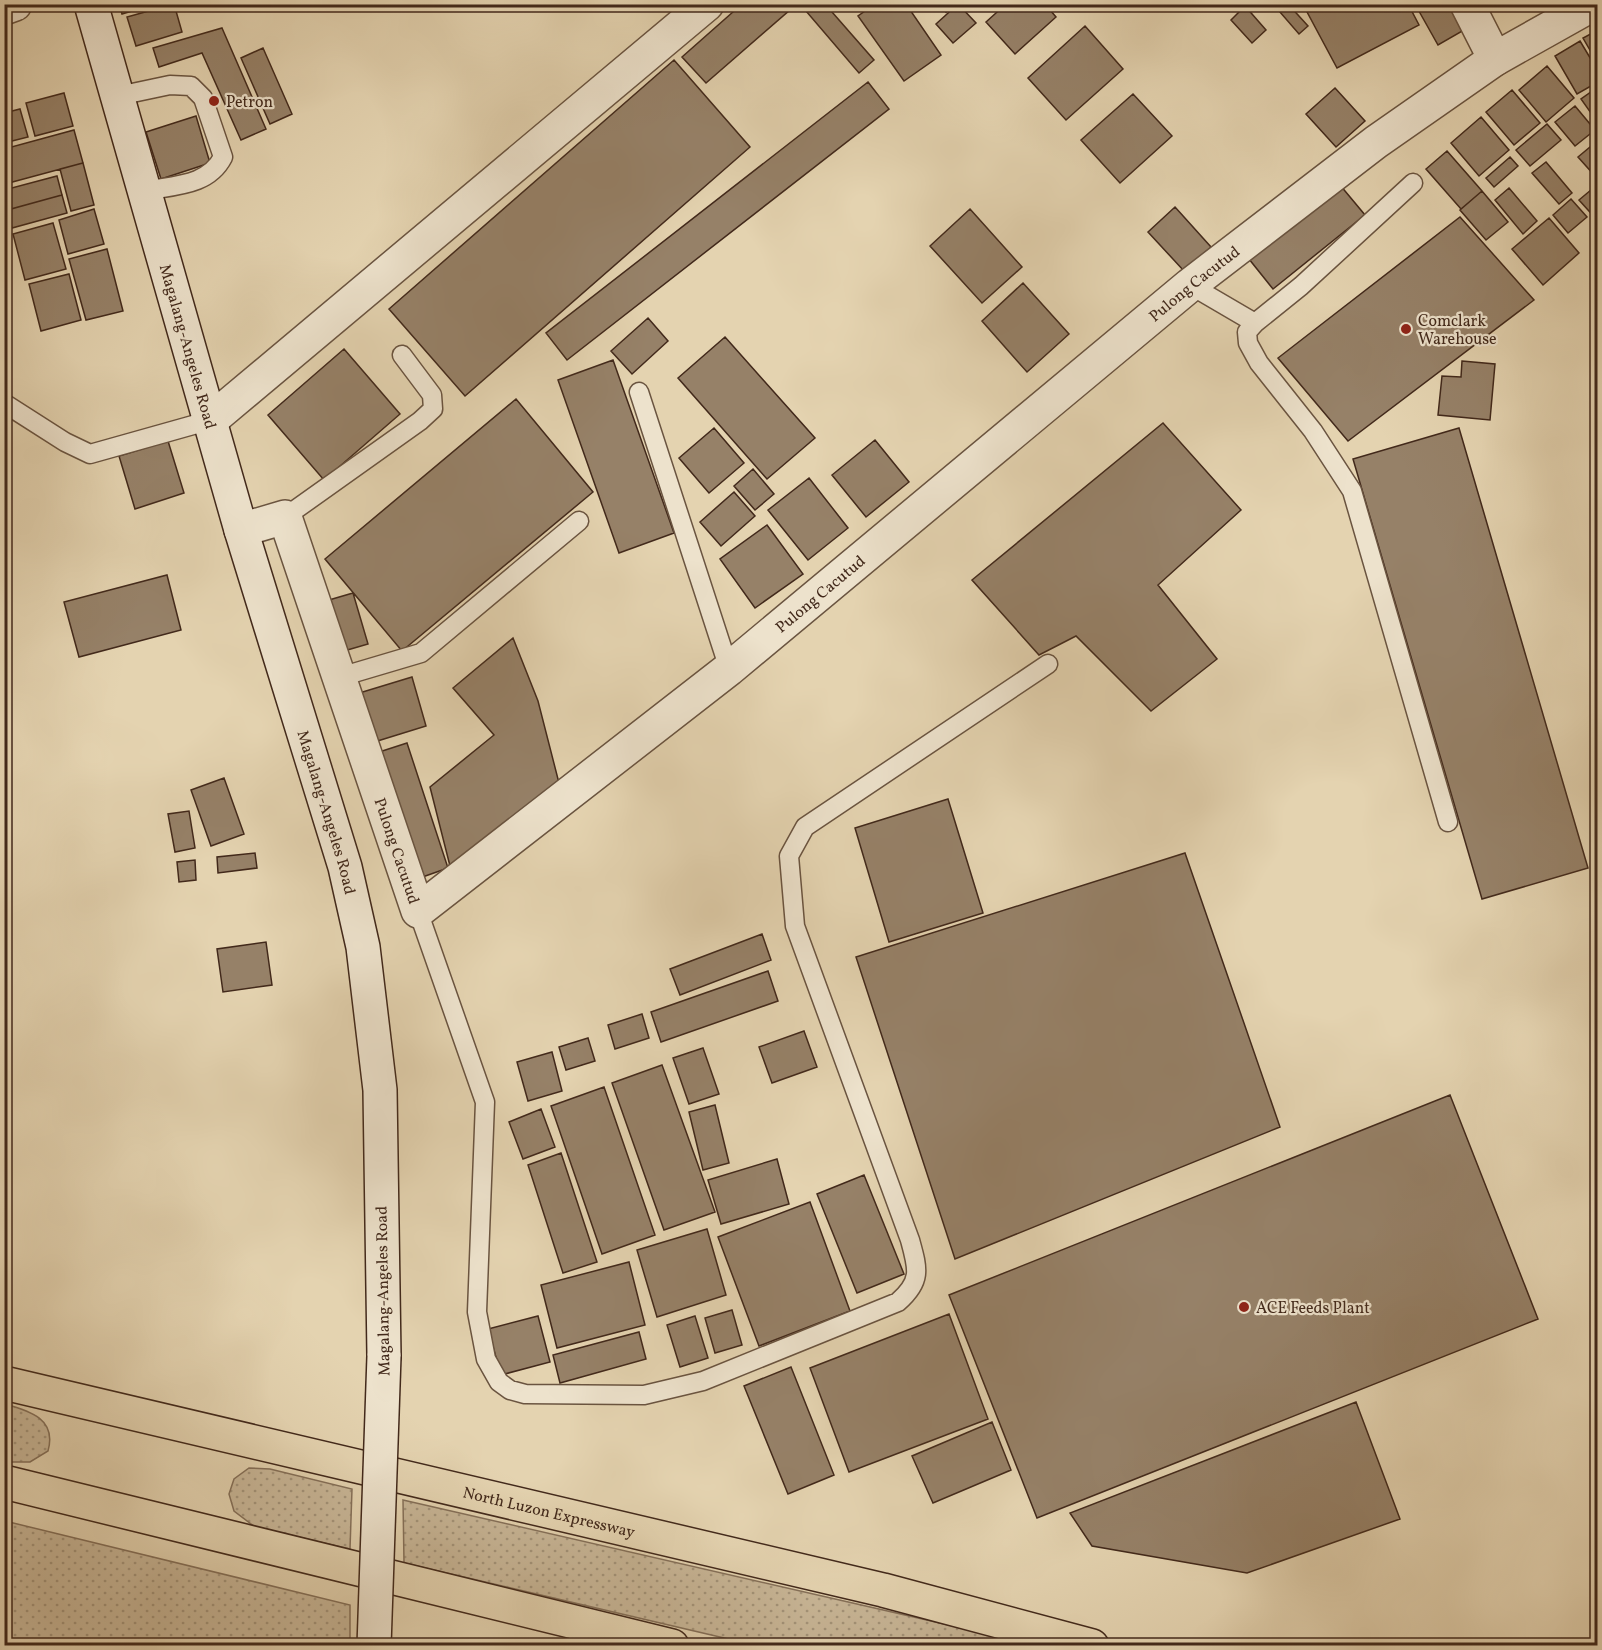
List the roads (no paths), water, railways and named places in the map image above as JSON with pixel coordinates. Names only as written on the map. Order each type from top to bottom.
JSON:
[{"type":"highway","name":"North Luzon Expressway","points":[[4,1383],[882,1590],[1092,1646]]},
{"type":"highway","points":[[4,1482],[672,1646]]},
{"type":"street","points":[[4,8],[15,4]]},
{"type":"street","name":"Magalang-Angeles Road","points":[[92,4],[242,530],[345,867],[363,947],[380,1090],[384,1356],[374,1646]]},
{"type":"street","points":[[211,420],[707,4]]},
{"type":"street","points":[[1467,4],[1495,59]]},
{"type":"street","name":"Pulong Cacutud","points":[[285,517],[418,911],[729,669],[1190,285],[1377,142],[1495,59],[1593,4]]},
{"type":"street","points":[[242,530],[285,517]]},
{"type":"lane","points":[[118,96],[171,85],[191,86],[203,98],[223,156],[217,169],[204,179],[145,191]]},
{"type":"lane","points":[[1413,183],[1247,332],[1248,343],[1259,363],[1313,431],[1352,491],[1448,822]]},
{"type":"lane","points":[[1190,285],[1255,323]]},
{"type":"lane","points":[[285,517],[420,421],[433,409],[432,395],[402,355]]},
{"type":"lane","points":[[639,392],[729,669]]},
{"type":"lane","points":[[4,402],[65,442],[90,454],[211,420]]},
{"type":"lane","points":[[340,677],[421,653],[579,521]]},
{"type":"lane","points":[[418,911],[485,1102],[477,1312],[486,1359],[499,1382],[510,1390],[525,1394],[644,1395],[703,1381],[898,1302],[913,1289],[917,1266],[910,1240],[795,926],[789,856],[805,827],[1048,664]]},
{"type":"place","name":"Petron","points":[[214,101]]},
{"type":"place","name":"Comclark Warehouse","points":[[1406,329]]},
{"type":"place","name":"ACE Feeds Plant","points":[[1244,1307]]}]
